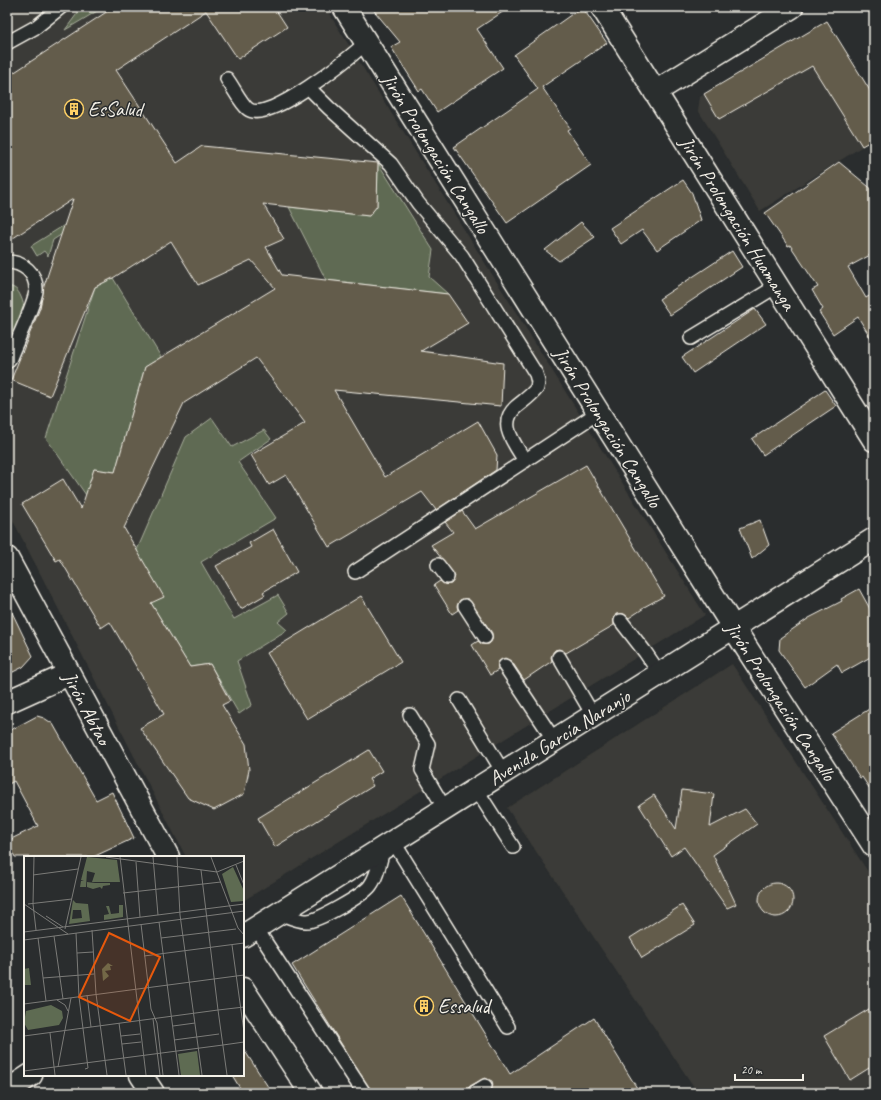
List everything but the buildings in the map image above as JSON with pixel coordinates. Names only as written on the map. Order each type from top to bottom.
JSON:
[{"type":"street","name":"Jirón Prolongación Cangallo","points":[[344,7],[733,627],[874,846]]},
{"type":"street","name":"Jirón Prolongación Huamanga","points":[[602,7],[874,440]]},
{"type":"street","points":[[655,92],[792,7]]},
{"type":"street","name":"Avenida García Naranjo","points":[[249,932],[874,539]]},
{"type":"street","name":"Jirón Abtao","points":[[7,558],[167,856]]},
{"type":"street","points":[[7,702],[69,674]]},
{"type":"street","points":[[244,991],[311,1093]]},
{"type":"street","points":[[7,1091],[30,1076]]},
{"type":"street","points":[[142,1076],[153,1093]]},
{"type":"lane","points":[[7,43],[36,27],[61,7]]},
{"type":"lane","points":[[227,79],[249,110],[258,112],[275,108],[309,88],[366,43]]},
{"type":"lane","points":[[309,88],[391,164],[418,203],[462,256],[536,374],[538,382],[537,388],[511,412],[507,426],[525,461]]},
{"type":"lane","points":[[7,262],[16,262],[23,265],[32,274],[36,286],[34,299],[7,362]]},
{"type":"lane","points":[[691,338],[777,286]]},
{"type":"lane","points":[[355,572],[599,412]]},
{"type":"lane","points":[[438,565],[446,577]]},
{"type":"lane","points":[[465,606],[485,637]]},
{"type":"lane","points":[[621,622],[645,652],[660,674]]},
{"type":"lane","points":[[559,657],[593,715]]},
{"type":"lane","points":[[505,666],[554,740]]},
{"type":"lane","points":[[460,700],[503,772]]},
{"type":"lane","points":[[410,715],[428,744],[422,770],[445,809]]},
{"type":"lane","points":[[476,789],[513,847]]},
{"type":"lane","points":[[388,844],[508,1027]]},
{"type":"lane","points":[[249,932],[364,1093]]},
{"type":"shaded area","points":[[7,7],[325,7],[705,615],[244,900],[244,856],[185,856],[7,509]]},
{"type":"shaded area","points":[[827,21],[874,97],[874,139],[760,211],[698,110],[700,97]]},
{"type":"shaded area","points":[[732,664],[874,881],[874,1081],[855,1093],[698,1093],[507,808]]},
{"type":"green space","points":[[82,7],[104,7],[65,30]]},
{"type":"green space","points":[[378,163],[433,250],[429,277],[448,294],[326,280],[289,207],[369,216],[377,206]]},
{"type":"green space","points":[[106,199],[110,203],[53,240],[48,256],[44,251],[37,256],[31,246]]},
{"type":"green space","points":[[113,278],[161,357],[145,367],[115,472],[94,469],[86,495],[46,438],[95,287]]},
{"type":"green space","points":[[7,286],[16,289],[19,292],[24,310],[21,322],[7,345]]},
{"type":"green space","points":[[212,418],[232,447],[264,430],[271,439],[238,462],[276,518],[201,562],[234,619],[278,595],[289,613],[278,622],[287,630],[237,661],[252,705],[239,714],[210,664],[190,667],[151,603],[137,550],[186,437]]},
{"type":"place","name":"EsSalud","points":[[74,109]]},
{"type":"place","name":"Essalud","points":[[424,1006]]}]
